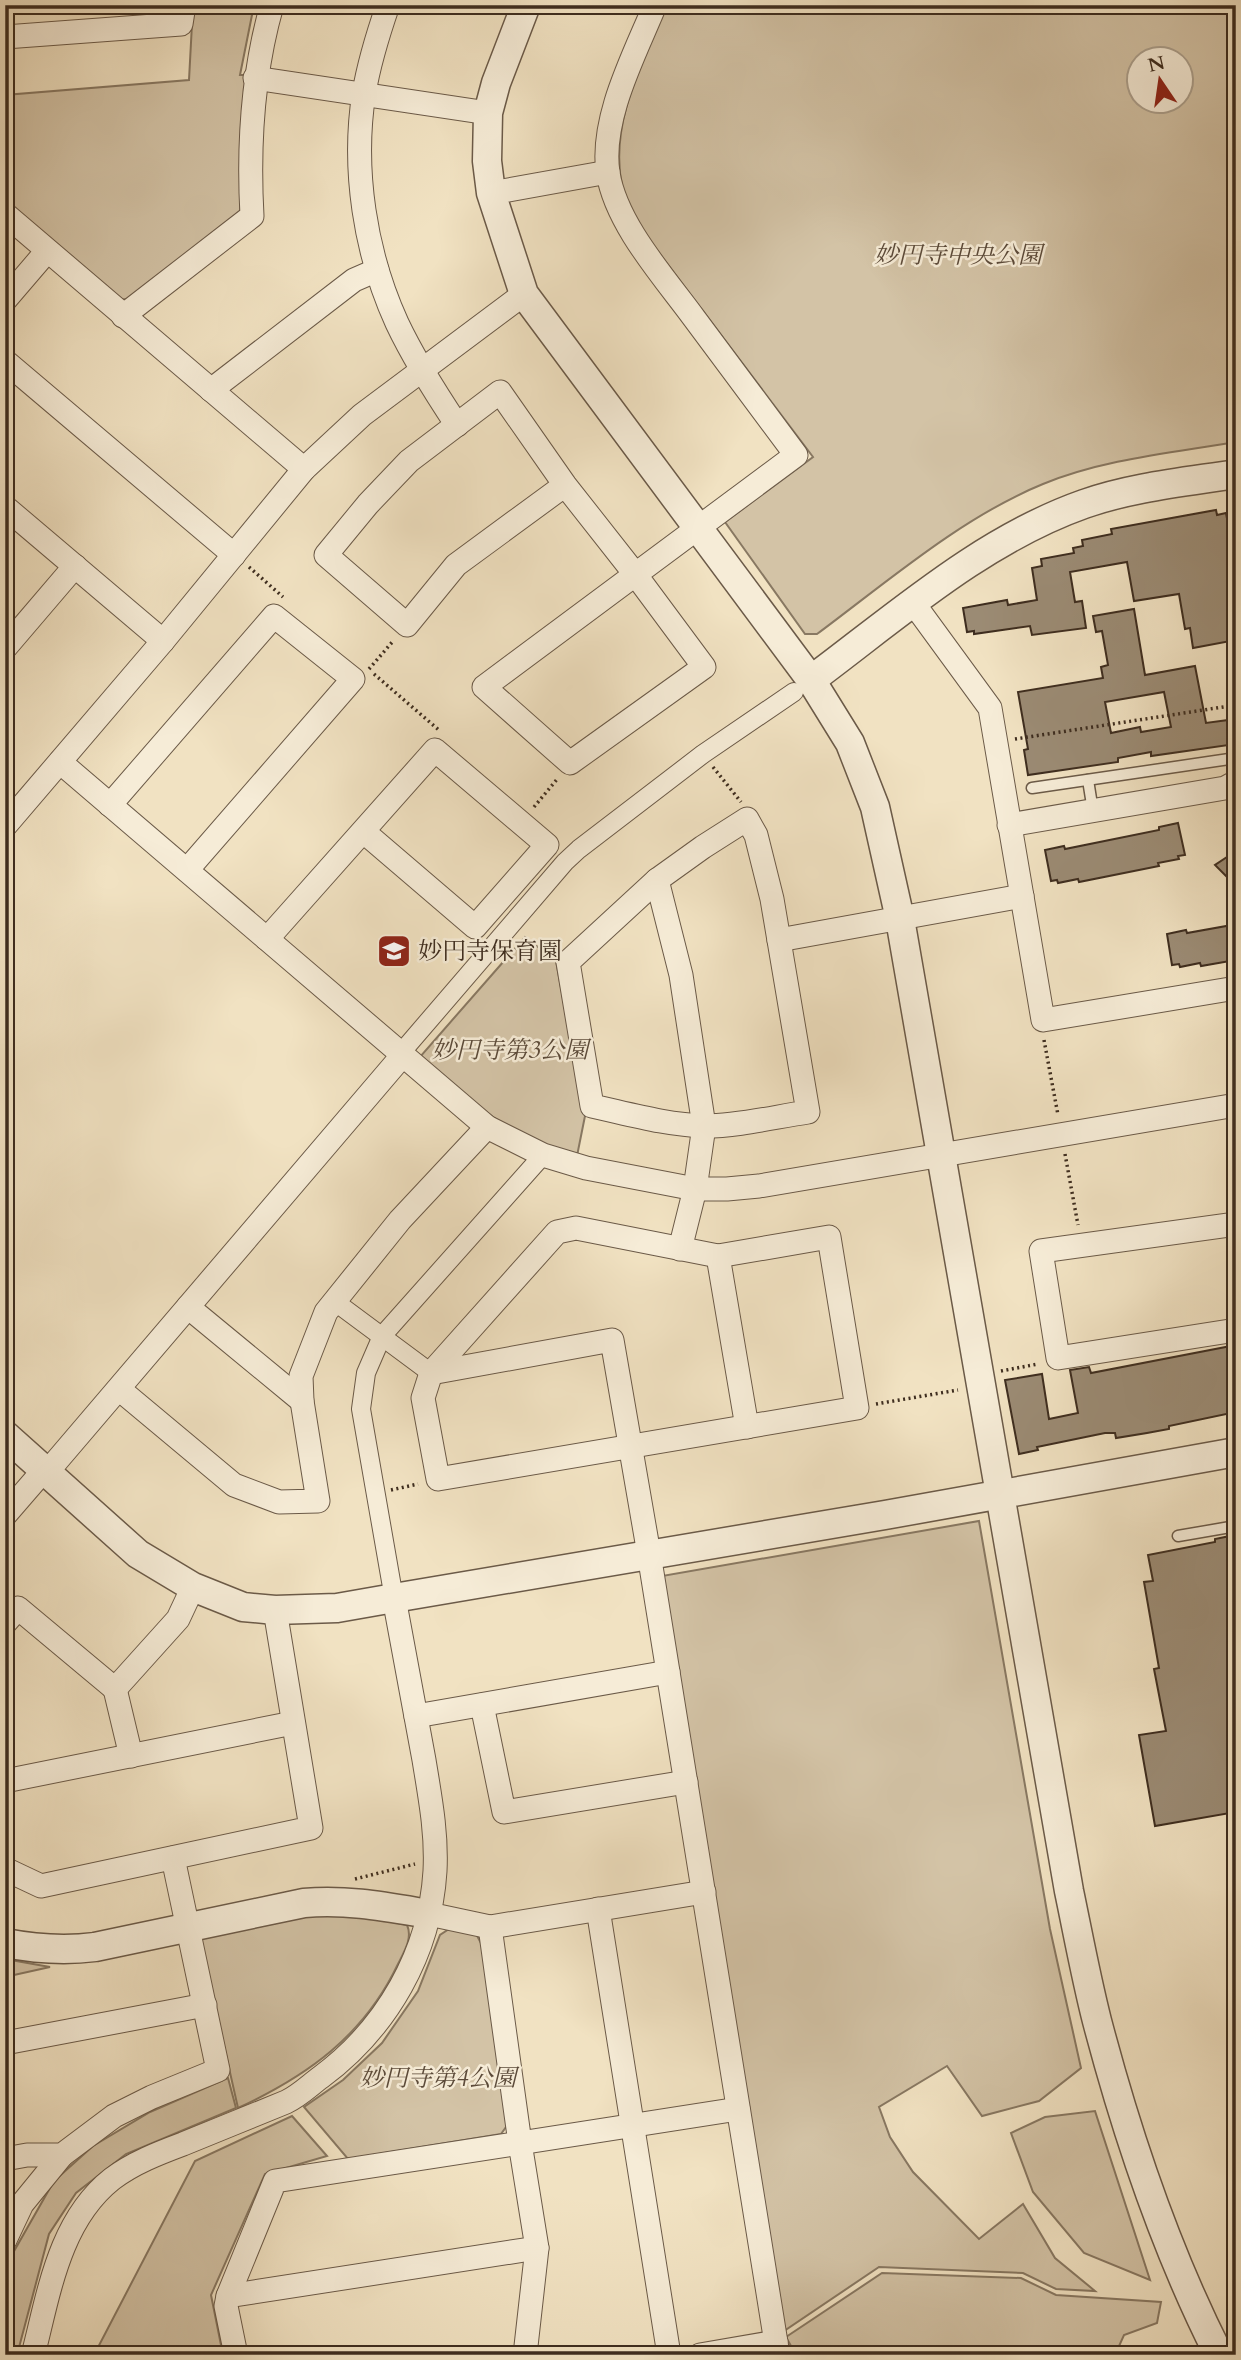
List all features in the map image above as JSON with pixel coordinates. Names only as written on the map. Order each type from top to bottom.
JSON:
[{"type":"street","points":[[5,37],[181,24],[184,5]]},
{"type":"street","points":[[123,316],[251,216],[251,118],[263,36],[272,5]]},
{"type":"street","points":[[388,5],[374,47],[364,94],[360,152],[363,202],[377,270],[397,321],[421,369],[457,425]]},
{"type":"street","points":[[526,5],[496,83],[488,113],[487,161],[491,193],[524,294],[699,528],[803,686],[850,743],[875,807],[900,919],[1069,1891],[1096,2018],[1125,2123],[1148,2187],[1171,2248],[1219,2355]]},
{"type":"street","points":[[565,485],[456,565],[407,625],[326,555],[368,504],[409,461],[500,392],[565,485],[635,575],[704,667],[570,763],[484,687],[635,575],[699,528],[796,455],[644,251],[622,213],[608,172],[612,119],[621,88],[655,5]]},
{"type":"street","points":[[256,78],[488,113]]},
{"type":"street","points":[[491,193],[608,172]]},
{"type":"street","points":[[5,214],[304,469]]},
{"type":"street","points":[[5,300],[47,251]]},
{"type":"street","points":[[211,390],[354,280],[377,270]]},
{"type":"street","points":[[5,826],[163,641],[304,469],[362,415],[524,294]]},
{"type":"street","points":[[5,360],[233,555]]},
{"type":"street","points":[[5,1516],[119,1388],[565,862],[619,817],[703,754],[803,686],[979,555],[1031,525],[1086,503],[1139,489],[1236,474]]},
{"type":"street","points":[[5,508],[163,641]]},
{"type":"street","points":[[5,648],[75,566]]},
{"type":"street","points":[[914,604],[990,708],[1043,1020],[1236,988]]},
{"type":"street","points":[[110,805],[274,616],[353,679],[187,870]]},
{"type":"street","points":[[267,939],[365,832],[435,750],[547,845],[475,927],[365,832]]},
{"type":"street","points":[[60,762],[487,1127],[542,1155],[586,1168],[695,1189],[759,1186],[1236,1105]]},
{"type":"street","points":[[1009,825],[1093,811],[1225,776]]},
{"type":"street","points":[[747,819],[756,835],[772,899],[808,1112],[731,1125],[704,1126],[592,1107],[568,962],[657,880],[747,819]]},
{"type":"street","points":[[657,880],[681,975],[704,1126],[695,1189],[680,1249]]},
{"type":"street","points":[[779,940],[1022,896]]},
{"type":"street","points":[[119,1388],[234,1485],[279,1502],[318,1501],[302,1401],[301,1376],[326,1312],[400,1220],[487,1127]]},
{"type":"street","points":[[33,2355],[64,2243],[79,2216],[111,2180],[144,2159],[290,2100],[342,2062],[362,2043],[393,2001],[418,1952],[429,1914],[436,1845],[416,1716],[361,1409],[366,1373],[382,1336],[542,1155]]},
{"type":"street","points":[[1236,1224],[1041,1251],[1058,1358],[1236,1330]]},
{"type":"street","points":[[576,1228],[680,1249],[718,1256],[829,1237],[857,1408],[439,1479],[423,1398],[431,1373],[556,1232],[576,1228]]},
{"type":"street","points":[[718,1256],[747,1427]]},
{"type":"street","points":[[334,1301],[431,1373],[612,1339],[777,2348],[699,2355]]},
{"type":"street","points":[[188,1307],[302,1401]]},
{"type":"street","points":[[5,1435],[138,1554],[193,1587],[243,1607],[275,1610],[337,1608],[393,1592],[885,1516],[1236,1452]]},
{"type":"street","points":[[115,1689],[178,1619],[193,1587]]},
{"type":"street","points":[[5,1623],[19,1608],[115,1689],[131,1756]]},
{"type":"street","points":[[5,1869],[41,1886],[312,1828],[275,1610]]},
{"type":"street","points":[[416,1716],[668,1672]]},
{"type":"street","points":[[482,1705],[504,1812],[686,1782]]},
{"type":"street","points":[[5,1781],[293,1723]]},
{"type":"street","points":[[5,2240],[22,2204],[62,2155],[114,2116],[218,2070],[173,1858]]},
{"type":"street","points":[[5,1943],[66,1951],[304,1903],[328,1901],[357,1902],[490,1927],[704,1892]]},
{"type":"street","points":[[598,1909],[669,2355]]},
{"type":"street","points":[[490,1927],[537,2248],[525,2355]]},
{"type":"street","points":[[5,2043],[205,2005]]},
{"type":"street","points":[[236,2355],[226,2306],[228,2296],[275,2181],[738,2109]]},
{"type":"street","points":[[5,2159],[27,2155],[62,2155]]},
{"type":"street","points":[[228,2296],[537,2248]]},
{"type":"lane","points":[[1032,788],[1088,780],[1225,776],[1236,758]]},
{"type":"lane","points":[[1088,780],[1093,811]]},
{"type":"lane","points":[[1178,1536],[1236,1525]]},
{"type":"path","points":[[1236,200],[1236,243]]},
{"type":"path","points":[[233,555],[284,598]]},
{"type":"path","points":[[407,625],[368,670],[447,737]]},
{"type":"path","points":[[995,741],[1236,705]]},
{"type":"path","points":[[703,754],[744,806],[747,819]]},
{"type":"path","points":[[532,809],[570,763]]},
{"type":"path","points":[[1043,1020],[1043,1034],[1082,1246]]},
{"type":"path","points":[[995,1371],[1047,1363],[1058,1358]]},
{"type":"path","points":[[857,1408],[962,1389]]},
{"type":"path","points":[[375,1493],[439,1479]]},
{"type":"path","points":[[347,1881],[422,1863]]},
{"type":"green space","points":[[193,5],[254,5],[240,75],[247,75],[240,215],[129,299],[114,300],[10,208],[5,200],[5,95],[189,80]]},
{"type":"green space","name":"妙円寺中央公園","points":[[666,5],[1236,5],[1236,442],[1090,468],[1043,484],[954,532],[817,634],[805,634],[725,522],[813,457],[635,221],[622,186],[619,162],[624,116],[639,70]]},
{"type":"green space","name":"妙円寺第3公園","points":[[525,937],[556,961],[585,1116],[577,1156],[540,1143],[494,1118],[419,1058]]},
{"type":"green space","points":[[979,1521],[1050,1929],[1081,2068],[1039,2101],[982,2116],[947,2066],[879,2107],[890,2137],[913,2172],[979,2239],[1023,2204],[1055,2258],[1095,2291],[1056,2289],[1023,2273],[879,2267],[784,2331],[662,1576]]},
{"type":"green space","points":[[359,1915],[407,1925],[409,1930],[403,1955],[384,1990],[351,2033],[331,2051],[287,2082],[238,2108],[200,1939],[309,1916]]},
{"type":"green space","name":"妙円寺第4公園","points":[[449,1929],[475,1932],[482,1945],[511,2120],[501,2134],[348,2159],[304,2107],[343,2080],[382,2043],[418,1991],[440,1935]]},
{"type":"green space","points":[[5,1959],[50,1967],[5,1977]]},
{"type":"green space","points":[[228,2078],[236,2108],[126,2154],[76,2193],[49,2234],[17,2355],[5,2355],[5,2267],[54,2181],[93,2146],[150,2112]]},
{"type":"green space","points":[[1095,2111],[1150,2280],[1084,2253],[1033,2192],[1011,2133],[1045,2117]]},
{"type":"green space","points":[[292,2116],[327,2156],[265,2174],[211,2295],[223,2355],[94,2355],[195,2161]]},
{"type":"green space","points":[[882,2273],[1021,2278],[1056,2295],[1161,2302],[1157,2323],[1124,2335],[1115,2355],[796,2355],[786,2337]]},
{"type":"building","points":[[1216,510],[1217,515],[1226,513],[1236,557],[1236,640],[1193,648],[1190,628],[1185,629],[1179,594],[1134,601],[1127,562],[1070,572],[1075,602],[1082,601],[1086,628],[1032,635],[1030,626],[974,634],[974,631],[967,632],[963,608],[1007,600],[1008,605],[1037,600],[1032,568],[1042,566],[1041,559],[1074,553],[1073,548],[1083,546],[1082,540],[1112,534],[1111,529]]},
{"type":"building","points":[[1134,609],[1145,675],[1195,666],[1206,723],[1236,719],[1236,744],[1151,756],[1151,752],[1118,758],[1118,762],[1028,775],[1024,750],[1028,749],[1018,692],[1103,678],[1101,667],[1108,665],[1102,631],[1096,632],[1093,616]],"holes":[[[1164,692],[1171,727],[1141,732],[1140,727],[1111,733],[1105,702]]]},
{"type":"building","points":[[1178,823],[1185,855],[1178,856],[1179,859],[1158,863],[1159,866],[1079,882],[1078,879],[1058,883],[1057,880],[1051,881],[1045,850],[1064,846],[1065,849],[1159,830],[1159,827]]},
{"type":"building","points":[[1236,851],[1236,886],[1215,865]]},
{"type":"building","points":[[1232,925],[1233,932],[1236,931],[1236,960],[1201,966],[1200,963],[1180,967],[1179,964],[1172,965],[1167,934]]},
{"type":"building","points":[[1236,1345],[1236,1412],[1169,1426],[1169,1429],[1116,1438],[1115,1433],[1105,1433],[1037,1447],[1038,1450],[1019,1454],[1005,1380],[1042,1374],[1049,1419],[1078,1413],[1070,1370],[1089,1367],[1091,1373]]},
{"type":"building","points":[[1230,1536],[1231,1540],[1236,1539],[1236,1812],[1155,1826],[1139,1735],[1166,1731],[1154,1669],[1159,1668],[1144,1582],[1153,1581],[1148,1555],[1215,1542],[1215,1539]]},
{"type":"place","name":"妙円寺保育園","points":[[394,951]]}]
